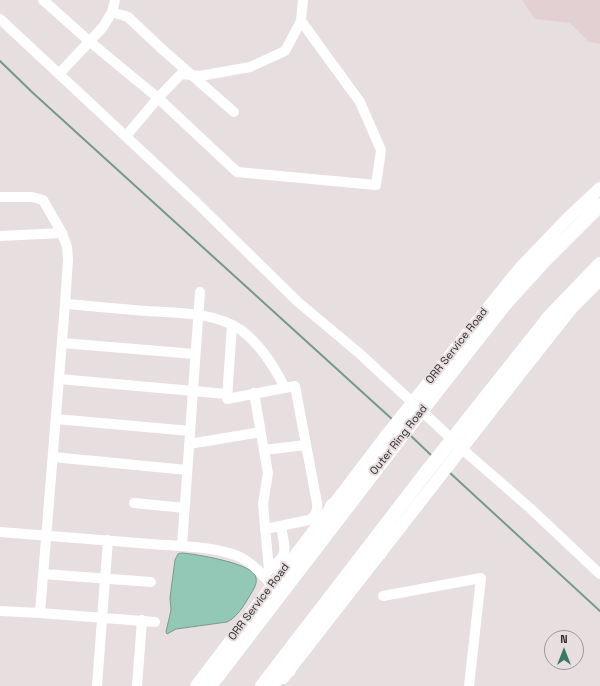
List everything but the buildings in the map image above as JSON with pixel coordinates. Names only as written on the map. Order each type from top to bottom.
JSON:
[{"type":"highway","name":"Outer Ring Road","points":[[213,683],[368,479],[392,438],[423,399],[524,282],[600,204]]},
{"type":"highway","points":[[262,686],[395,512],[432,474],[463,435],[550,316],[600,264]]},
{"type":"highway","points":[[332,506],[368,479]]},
{"type":"highway","points":[[380,553],[395,512]]},
{"type":"highway","points":[[213,683],[235,635]]},
{"type":"highway","points":[[268,686],[289,670]]},
{"type":"main road","name":"ORR Service Road","points":[[423,399],[482,315],[520,268],[568,218],[600,188]]},
{"type":"main road","points":[[463,435],[572,308],[600,280]]},
{"type":"main road","name":"ORR Service Road","points":[[196,686],[332,506],[392,438]]},
{"type":"main road","points":[[277,686],[380,553],[432,474]]},
{"type":"street","points":[[43,0],[89,41],[158,98],[237,172],[376,185],[381,150],[360,102],[301,21]]},
{"type":"street","points":[[59,74],[103,26],[112,12],[115,0]]},
{"type":"street","points":[[126,136],[158,98],[181,74],[200,76],[250,67],[285,51],[301,21],[303,0]]},
{"type":"street","points":[[112,12],[128,17],[163,50],[234,112]]},
{"type":"street","points":[[0,18],[196,202],[298,302],[359,353],[469,455],[531,509],[600,574]]},
{"type":"street","points":[[0,197],[32,197],[43,200],[62,233],[67,247],[68,260],[65,304],[40,613]]},
{"type":"street","points":[[0,236],[62,233]]},
{"type":"street","points":[[182,546],[200,292]]},
{"type":"street","points":[[65,304],[198,315],[232,325],[258,345],[271,362],[286,388]]},
{"type":"street","points":[[232,325],[227,399],[295,386],[317,503],[317,511],[315,516],[309,520],[265,529]]},
{"type":"street","points":[[62,343],[195,354]]},
{"type":"street","points":[[59,379],[227,394]]},
{"type":"street","points":[[254,393],[268,473],[268,482],[264,496],[266,573],[272,586]]},
{"type":"street","points":[[56,419],[190,431]]},
{"type":"street","points":[[189,444],[261,432]]},
{"type":"street","points":[[264,450],[306,445]]},
{"type":"street","points":[[53,457],[187,470]]},
{"type":"street","points":[[134,503],[185,508]]},
{"type":"street","points":[[266,573],[281,560],[285,552],[281,526]]},
{"type":"street","points":[[0,532],[182,546],[211,550],[232,554],[248,561],[266,573]]},
{"type":"street","points":[[97,686],[108,540]]},
{"type":"street","points":[[43,574],[151,582]]},
{"type":"street","points":[[383,596],[481,578],[469,686]]},
{"type":"street","points":[[0,611],[102,617],[155,622]]},
{"type":"street","points":[[137,686],[142,620]]},
{"type":"shaded area","points":[[522,0],[600,0],[600,44],[589,42],[570,23],[535,19]]},
{"type":"shaded area","points":[[182,553],[210,557],[233,563],[251,571],[255,575],[256,584],[254,589],[240,611],[231,620],[227,622],[176,629],[167,634],[166,632],[171,610],[170,598],[175,560],[178,554]]},
{"type":"waterway","points":[[0,61],[33,93],[393,420]]},
{"type":"waterway","points":[[410,435],[433,457]]},
{"type":"waterway","points":[[449,472],[600,611]]}]
